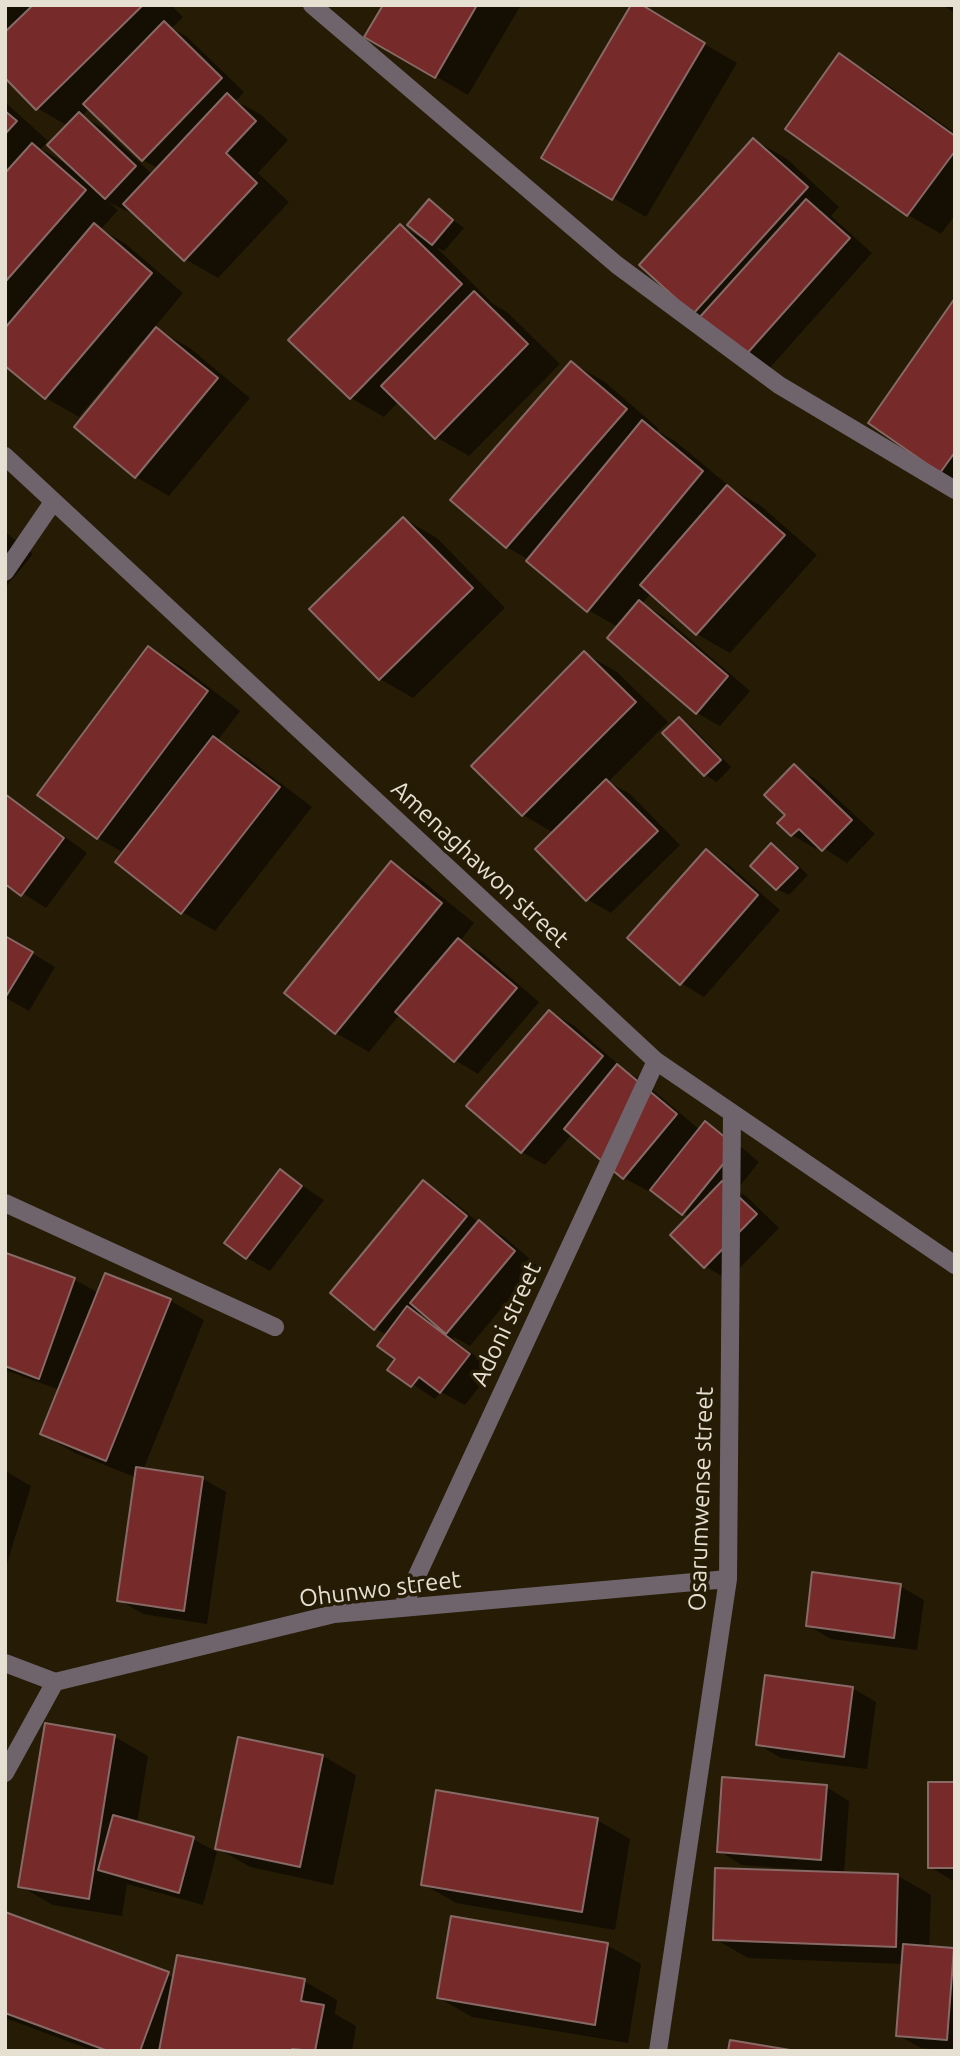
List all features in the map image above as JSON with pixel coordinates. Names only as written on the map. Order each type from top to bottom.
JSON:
[{"type":"street","points":[[312,5],[617,265],[779,385],[955,490]]},
{"type":"street","name":"Amenaghawon street","points":[[5,456],[656,1060],[955,1265]]},
{"type":"street","points":[[5,572],[54,502]]},
{"type":"street","name":"Adoni street","points":[[402,1608],[656,1060]]},
{"type":"street","name":"Osarumwense street","points":[[658,2051],[728,1579],[732,1113]]},
{"type":"street","points":[[5,1203],[275,1327]]},
{"type":"street","name":"Ohunwo street","points":[[55,1682],[334,1614],[728,1579]]},
{"type":"street","points":[[5,1663],[55,1682],[5,1773]]},
{"type":"building","points":[[33,5],[143,5],[36,110],[5,78],[5,32]]},
{"type":"building","points":[[383,5],[477,5],[435,78],[364,37]]},
{"type":"building","points":[[631,5],[642,5],[705,43],[612,200],[541,158]]},
{"type":"building","points":[[164,21],[222,78],[142,161],[83,104]]},
{"type":"building","points":[[839,53],[955,136],[955,151],[907,216],[785,129]]},
{"type":"building","points":[[227,93],[256,121],[226,153],[257,183],[184,261],[123,204]]},
{"type":"building","points":[[5,111],[17,121],[5,134]]},
{"type":"building","points":[[79,112],[136,166],[105,199],[47,145]]},
{"type":"building","points":[[753,138],[808,187],[693,314],[639,265]]},
{"type":"building","points":[[32,143],[86,190],[5,282],[5,173]]},
{"type":"building","points":[[429,199],[453,220],[432,245],[407,225]]},
{"type":"building","points":[[806,199],[850,238],[743,358],[699,318]]},
{"type":"building","points":[[94,223],[152,273],[45,399],[5,366],[5,328]]},
{"type":"building","points":[[400,224],[462,284],[350,399],[288,340]]},
{"type":"building","points":[[474,291],[528,344],[435,439],[381,386]]},
{"type":"building","points":[[955,298],[955,452],[940,473],[868,423]]},
{"type":"building","points":[[156,327],[218,378],[135,478],[74,427]]},
{"type":"building","points":[[571,361],[627,409],[506,548],[450,500]]},
{"type":"building","points":[[642,420],[703,471],[587,612],[526,561]]},
{"type":"building","points":[[727,485],[785,535],[696,635],[640,585]]},
{"type":"building","points":[[403,517],[473,588],[379,680],[309,609]]},
{"type":"building","points":[[639,600],[728,676],[696,714],[607,638]]},
{"type":"building","points":[[148,646],[208,691],[97,839],[37,795]]},
{"type":"building","points":[[584,651],[636,702],[522,816],[471,766]]},
{"type":"building","points":[[679,717],[721,760],[704,776],[662,733]]},
{"type":"building","points":[[213,736],[280,787],[181,914],[115,862]]},
{"type":"building","points":[[794,764],[852,820],[822,851],[799,829],[791,836],[777,823],[785,815],[764,795]]},
{"type":"building","points":[[606,779],[658,831],[586,901],[535,849]]},
{"type":"building","points":[[5,794],[64,838],[21,896],[5,884]]},
{"type":"building","points":[[771,843],[798,868],[776,890],[750,866]]},
{"type":"building","points":[[706,849],[758,895],[680,985],[627,938]]},
{"type":"building","points":[[391,861],[442,903],[335,1034],[284,993]]},
{"type":"building","points":[[5,936],[33,952],[5,998]]},
{"type":"building","points":[[458,938],[517,988],[454,1062],[395,1012]]},
{"type":"building","points":[[549,1010],[603,1056],[521,1153],[466,1106]]},
{"type":"building","points":[[617,1064],[677,1114],[623,1179],[564,1129]]},
{"type":"building","points":[[705,1121],[737,1147],[682,1215],[650,1190]]},
{"type":"building","points":[[280,1169],[302,1186],[246,1259],[224,1243]]},
{"type":"building","points":[[423,1180],[467,1216],[374,1330],[330,1293]]},
{"type":"building","points":[[722,1181],[757,1214],[704,1268],[670,1235]]},
{"type":"building","points":[[479,1220],[515,1251],[446,1334],[410,1303]]},
{"type":"building","points":[[6,1253],[75,1278],[39,1379],[5,1366]]},
{"type":"building","points":[[105,1273],[171,1299],[106,1461],[40,1434]]},
{"type":"building","points":[[407,1306],[470,1354],[440,1393],[419,1377],[411,1387],[387,1370],[395,1359],[377,1346]]},
{"type":"building","points":[[136,1467],[203,1477],[184,1611],[117,1601]]},
{"type":"building","points":[[812,1572],[901,1584],[894,1638],[806,1626]]},
{"type":"building","points":[[765,1675],[853,1687],[844,1757],[756,1745]]},
{"type":"building","points":[[45,1723],[115,1735],[89,1899],[18,1887]]},
{"type":"building","points":[[238,1737],[323,1755],[300,1867],[215,1849]]},
{"type":"building","points":[[722,1777],[827,1785],[821,1860],[717,1852]]},
{"type":"building","points":[[928,1782],[955,1782],[955,1868],[928,1868]]},
{"type":"building","points":[[436,1790],[598,1818],[582,1912],[421,1885]]},
{"type":"building","points":[[113,1815],[194,1837],[179,1893],[98,1870]]},
{"type":"building","points":[[715,1868],[898,1874],[896,1947],[713,1940]]},
{"type":"building","points":[[5,1912],[169,1972],[140,2051],[108,2051],[5,2013]]},
{"type":"building","points":[[451,1916],[608,1943],[595,2025],[437,1998]]},
{"type":"building","points":[[903,1944],[954,1948],[947,2040],[896,2036]]},
{"type":"building","points":[[177,1955],[305,1979],[301,2001],[324,2005],[315,2051],[159,2051]]},
{"type":"building","points":[[730,2040],[796,2051],[728,2051]]}]
